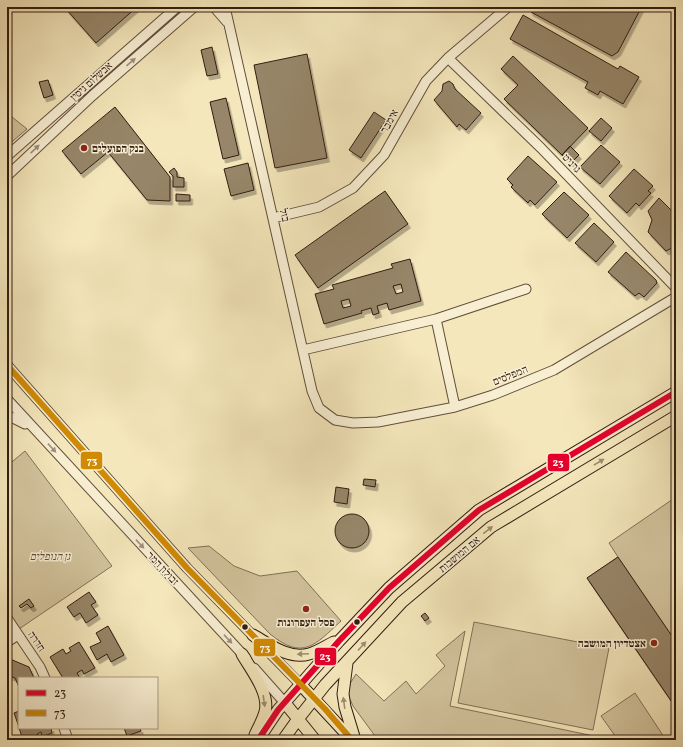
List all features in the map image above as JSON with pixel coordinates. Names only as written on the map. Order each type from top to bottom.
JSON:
[{"type":"main road","name":"אם המושבות","points":[[258,740],[284,703],[339,640],[389,588],[479,510],[676,392]]},
{"type":"main road","name":"אם המושבות","points":[[283,740],[314,698],[402,602],[491,527],[676,416]]},
{"type":"main road","points":[[253,635],[283,652],[295,654],[308,654],[339,640]]},
{"type":"main road","points":[[242,654],[259,683],[266,701],[265,712],[253,740]]},
{"type":"main road","points":[[347,663],[344,700],[353,740]]},
{"type":"main road","name":"זבולון המר","points":[[300,684],[353,740]]},
{"type":"main road","name":"זבולון המר","points":[[284,703],[316,740]]},
{"type":"street","name":"אבשלום גיסין","points":[[7,156],[177,7]]},
{"type":"street","name":"אבשלום גיסין","points":[[7,176],[92,96],[194,7]]},
{"type":"street","points":[[214,7],[223,15],[229,25]]},
{"type":"street","name":"בזל","points":[[225,7],[312,391],[319,408],[335,420]]},
{"type":"street","name":"אימבר","points":[[273,218],[319,207],[354,188],[384,155],[426,80],[448,58],[508,7]]},
{"type":"street","name":"גרניט","points":[[448,58],[541,148],[676,288]]},
{"type":"street","points":[[303,350],[436,319],[526,289]]},
{"type":"street","name":"המפלסים","points":[[335,420],[353,423],[378,422],[455,407],[493,395],[554,370],[676,297]]},
{"type":"street","points":[[436,319],[455,407]]},
{"type":"street","name":"זבולון המר","points":[[7,365],[187,568],[300,684]]},
{"type":"street","name":"זבולון המר","points":[[7,399],[242,654],[284,703]]},
{"type":"street","points":[[7,415],[18,419],[39,434]]},
{"type":"street","name":"חדרה","points":[[7,618],[40,667],[45,677]]},
{"type":"street","points":[[7,642],[18,635]]},
{"type":"street","points":[[64,729],[68,740]]},
{"type":"green space","points":[[7,113],[27,129],[7,146]]},
{"type":"green space","name":"גן הנופלים","points":[[25,451],[112,566],[16,631],[7,617],[7,466]]},
{"type":"green space","name":"אצטדיון המושבה","points":[[676,497],[676,708],[587,578],[618,557],[609,543]]},
{"type":"green space","points":[[209,546],[234,566],[260,576],[297,571],[341,621],[324,637],[308,647],[291,647],[281,642],[270,634],[188,548]]},
{"type":"green space","points":[[474,622],[609,648],[593,730],[458,703]]},
{"type":"green space","points":[[465,631],[450,706],[613,740],[378,740],[353,706],[346,690],[356,674],[384,701],[406,681],[416,694],[445,666],[436,655]]},
{"type":"green space","points":[[635,693],[666,740],[618,740],[601,716]]},
{"type":"building","points":[[68,7],[137,7],[96,43],[66,9]]},
{"type":"building","points":[[529,7],[641,8],[618,52],[612,56],[531,12]]},
{"type":"building","points":[[523,15],[618,69],[620,66],[639,77],[623,104],[600,91],[598,95],[585,88],[588,82],[510,39]]},
{"type":"building","points":[[212,47],[218,74],[207,76],[201,50]]},
{"type":"building","points":[[307,54],[327,158],[275,168],[254,65]]},
{"type":"building","points":[[513,56],[588,128],[562,155],[504,99],[518,85],[501,69]]},
{"type":"building","points":[[48,80],[53,95],[44,98],[39,82]]},
{"type":"building","points":[[449,81],[453,84],[455,89],[481,113],[466,130],[459,124],[457,127],[434,100],[442,91],[443,84]]},
{"type":"building","points":[[226,98],[239,155],[223,159],[210,102]]},
{"type":"building","points":[[115,107],[170,177],[170,201],[147,200],[108,152],[81,174],[62,151]]},
{"type":"building","points":[[374,112],[386,120],[361,158],[349,150]]},
{"type":"building","points":[[601,118],[612,128],[601,141],[589,131]]},
{"type":"building","points":[[601,145],[620,162],[600,184],[580,167]]},
{"type":"building","points":[[570,146],[579,155],[571,163],[562,155]]},
{"type":"building","points":[[528,156],[557,182],[535,205],[530,200],[528,203],[511,187],[513,185],[507,179]]},
{"type":"building","points":[[248,163],[254,190],[231,196],[224,169]]},
{"type":"building","points":[[174,168],[177,172],[177,177],[184,178],[184,187],[173,187],[173,176],[169,172]]},
{"type":"building","points":[[634,169],[653,186],[648,191],[651,193],[639,206],[636,203],[627,213],[609,196]]},
{"type":"building","points":[[385,191],[408,224],[318,288],[295,255]]},
{"type":"building","points":[[564,192],[589,215],[567,238],[542,214]]},
{"type":"building","points":[[176,194],[190,195],[190,201],[176,201]]},
{"type":"building","points":[[659,198],[676,215],[676,246],[666,251],[648,232],[652,220],[648,211]]},
{"type":"building","points":[[594,223],[614,242],[596,262],[575,243]]},
{"type":"building","points":[[626,252],[656,280],[657,283],[644,297],[639,293],[635,296],[608,272]]},
{"type":"building","points":[[410,259],[421,301],[389,310],[387,303],[377,306],[379,313],[373,315],[371,308],[361,311],[362,313],[324,324],[315,294],[334,289],[332,285],[393,268],[391,264]],"holes":[[[401,284],[403,292],[396,294],[393,286]],[[349,299],[351,306],[343,308],[341,301]]]},
{"type":"building","points":[[364,479],[376,480],[375,487],[363,485]]},
{"type":"building","points":[[336,487],[349,489],[347,504],[334,502]]},
{"type":"building","points":[[355,514],[362,516],[367,521],[369,531],[367,541],[362,546],[349,548],[342,546],[337,541],[335,528],[337,521],[342,516]]},
{"type":"building","points":[[618,557],[676,642],[676,708],[587,578]]},
{"type":"building","points":[[89,592],[96,602],[91,605],[98,615],[86,623],[80,613],[74,617],[67,607]]},
{"type":"building","points":[[29,599],[34,606],[31,608],[27,604],[21,608],[19,606]]},
{"type":"building","points":[[425,613],[429,618],[425,621],[421,616]]},
{"type":"building","points":[[108,626],[124,655],[111,662],[107,654],[97,660],[90,647],[101,642],[96,633]]},
{"type":"building","points":[[79,642],[95,668],[84,674],[82,670],[77,673],[79,677],[62,677],[50,657],[63,649],[66,654],[71,651],[69,648]]},
{"type":"building","points":[[10,659],[29,667],[34,677],[18,677],[18,685],[15,678],[10,676],[7,677],[7,660]]},
{"type":"building","points":[[18,711],[18,724],[14,713]]},
{"type":"building","points":[[19,729],[51,729],[52,733],[42,737],[41,732],[37,734],[39,739],[23,740]]},
{"type":"building","points":[[124,729],[140,729],[141,731],[127,736]]},
{"type":"transit line","name":"73","points":[[7,365],[187,568],[325,709],[352,740]]},
{"type":"transit line","name":"23","points":[[258,740],[278,710],[339,641],[389,588],[479,510],[676,392]]},
{"type":"place","name":"בנק הפועלים","points":[[84,148]]},
{"type":"place","name":"פסל העפרונות","points":[[306,609]]},
{"type":"place","name":"אצטדיון המושבה","points":[[654,643]]}]
